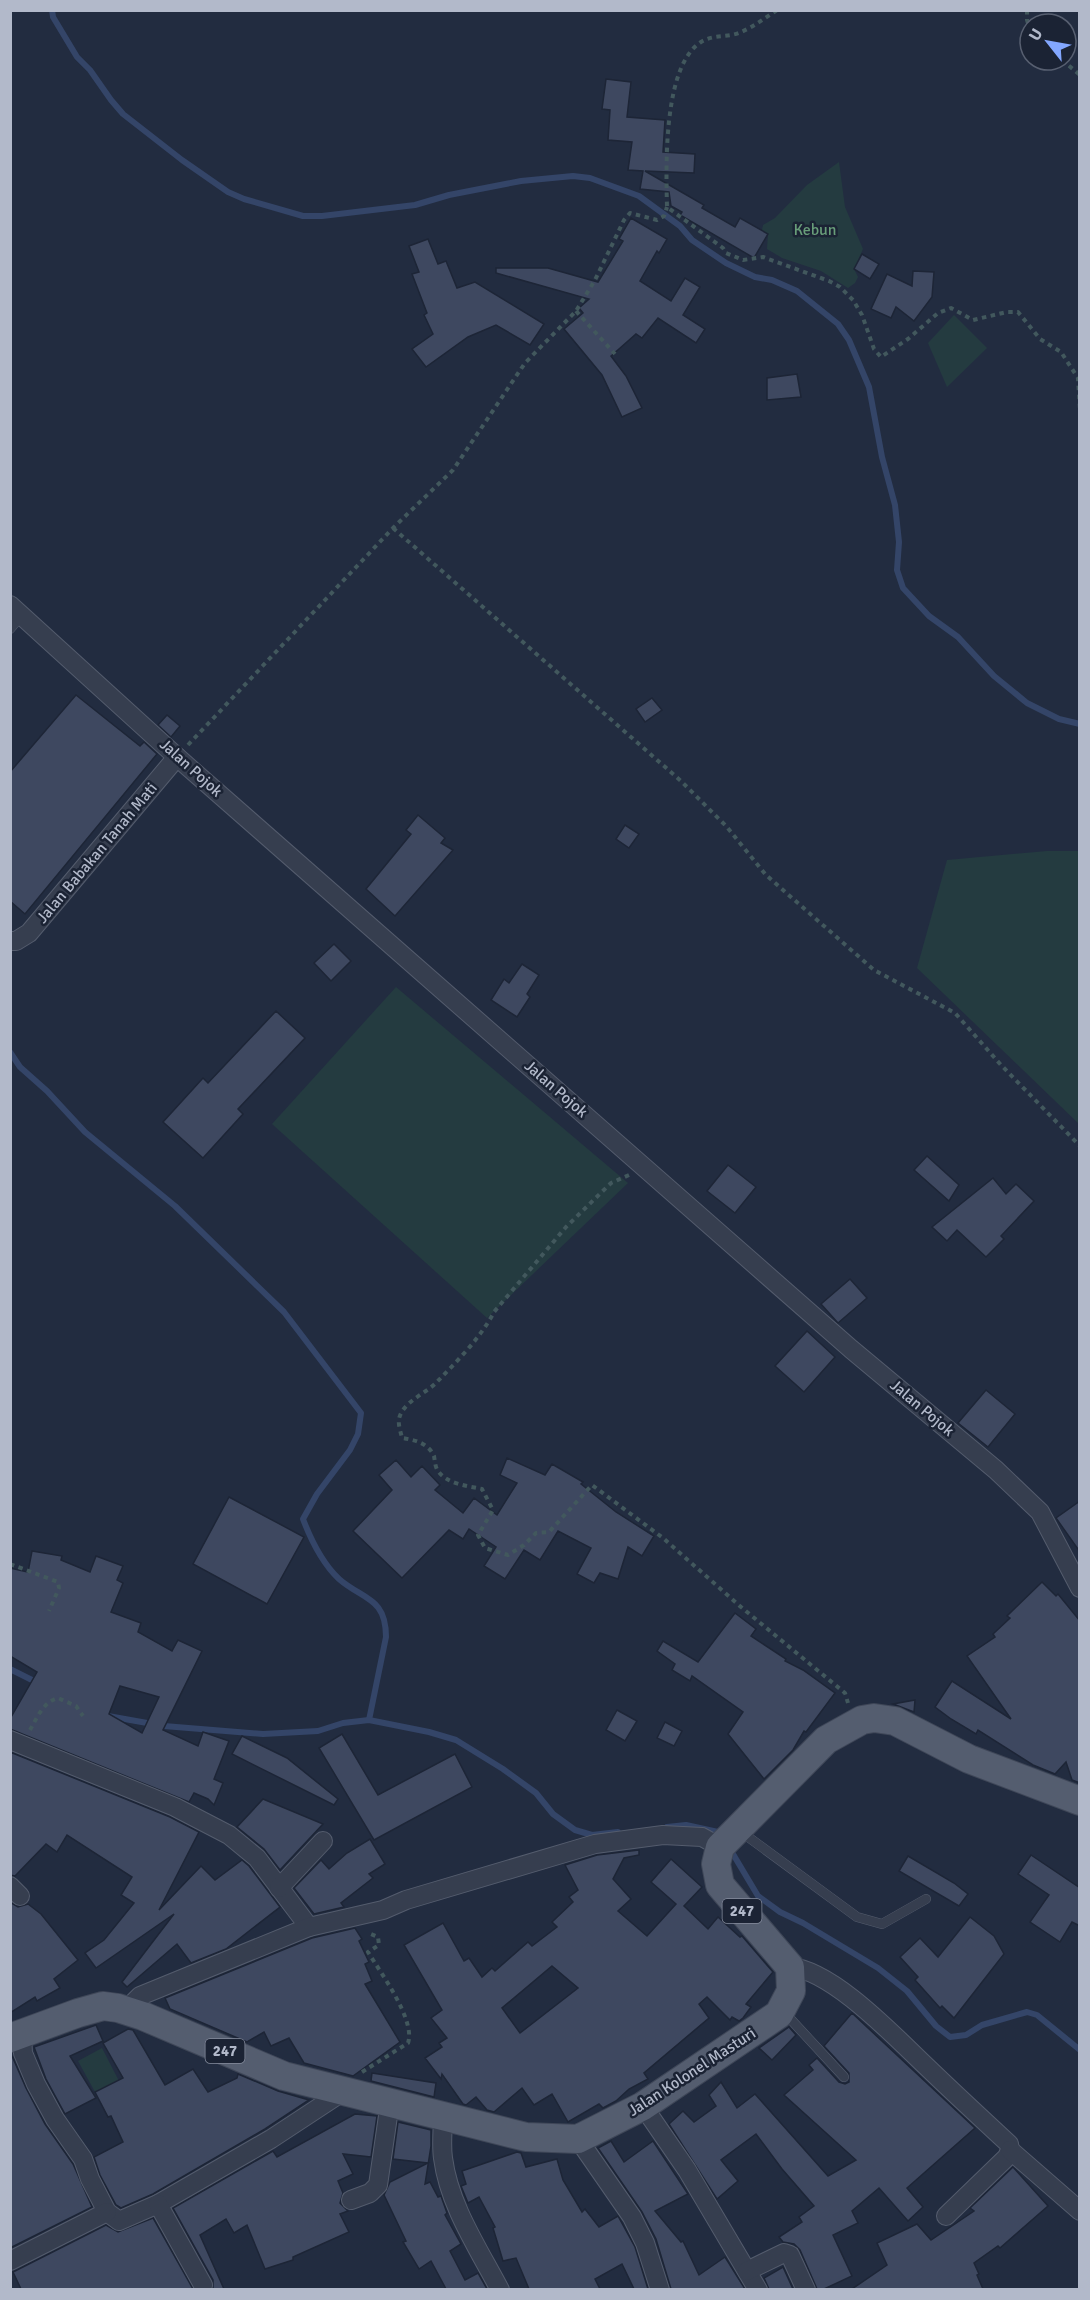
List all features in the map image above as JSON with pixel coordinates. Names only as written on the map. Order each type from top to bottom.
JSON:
[{"type":"main road","points":[[729,1838],[826,1740],[862,1720],[874,1718],[895,1721],[969,1759],[1080,1801]]},
{"type":"main road","name":"247","points":[[729,1838],[716,1864],[720,1885],[790,1967]]},
{"type":"main road","points":[[782,2009],[791,1991],[790,1967]]},
{"type":"main road","name":"Jalan Kolonel Masturi","points":[[16,2036],[103,2006],[126,2010],[284,2076],[526,2137],[578,2139],[643,2106],[779,2014],[782,2009]]},
{"type":"street","name":"Jalan Pojok","points":[[14,616],[852,1349],[996,1470],[1040,1512],[1080,1588]]},
{"type":"street","name":"Jalan Babakan Tanah Mati","points":[[10,942],[29,933],[177,757]]},
{"type":"street","points":[[16,1742],[175,1807],[229,1835],[257,1858],[309,1927]]},
{"type":"street","points":[[126,2010],[140,1996],[309,1927],[383,1910],[406,1900],[595,1844],[663,1835],[729,1838]]},
{"type":"street","points":[[279,1888],[323,1841]]},
{"type":"street","points":[[790,1967],[802,1967],[838,1988],[874,2017],[1009,2144],[1010,2150],[1007,2157],[946,2216]]},
{"type":"street","points":[[16,2036],[36,2084],[55,2119],[83,2159],[90,2180],[107,2212],[115,2219],[123,2221],[158,2204],[271,2139],[344,2091]]},
{"type":"street","points":[[351,2200],[370,2193],[378,2185],[390,2102]]},
{"type":"street","points":[[643,2106],[687,2170],[758,2289]]},
{"type":"street","points":[[443,2116],[442,2156],[448,2183],[456,2206],[500,2289]]},
{"type":"street","points":[[578,2139],[632,2217],[645,2243],[660,2289]]},
{"type":"street","points":[[1010,2150],[1080,2211]]},
{"type":"street","points":[[158,2204],[203,2285]]},
{"type":"street","points":[[10,2261],[107,2212]]},
{"type":"street","points":[[747,2271],[784,2253],[790,2256],[806,2289]]},
{"type":"lane","points":[[729,1838],[857,1917],[882,1924],[926,1899]]},
{"type":"lane","points":[[782,2009],[844,2077]]},
{"type":"path","points":[[177,757],[393,528],[453,471],[525,363],[576,310],[595,280],[624,220],[630,213],[657,219],[664,216],[667,207],[666,174],[672,98],[681,68],[694,47],[713,36],[740,33],[777,10]]},
{"type":"path","points":[[667,207],[723,248],[726,253],[743,260],[763,257],[829,280],[840,287],[854,300],[874,349],[881,357],[908,339],[938,313],[951,308],[973,320],[1007,312],[1018,312],[1040,339],[1061,352],[1078,378],[1080,410]]},
{"type":"path","points":[[576,310],[615,354]]},
{"type":"path","points":[[393,528],[681,781],[726,826],[766,875],[874,969],[955,1013],[1001,1065],[1080,1146]]},
{"type":"path","points":[[646,1168],[611,1183],[566,1227],[494,1312],[486,1328],[433,1386],[407,1405],[399,1419],[402,1438],[417,1440],[429,1448],[434,1455],[437,1470],[452,1482],[482,1490],[493,1510],[478,1534],[485,1548],[508,1555],[524,1545],[536,1533],[549,1532],[592,1485],[663,1538],[741,1607],[845,1693],[851,1714],[862,1720]]},
{"type":"path","points":[[10,1564],[58,1582],[59,1588],[49,1611]]},
{"type":"path","points":[[16,1742],[50,1700],[58,1698],[76,1706],[83,1716]]},
{"type":"path","points":[[344,2091],[353,2078],[408,2043],[411,2035],[404,2014],[368,1952],[379,1945],[378,1938],[371,1934],[371,1926],[383,1910]]},
{"type":"green space","name":"Kebun","points":[[839,162],[845,207],[863,249],[854,269],[858,277],[855,283],[848,288],[821,271],[782,258],[767,249],[768,234],[762,230],[763,225],[775,218],[807,185]]},
{"type":"green space","points":[[954,315],[987,348],[947,387],[928,343]]},
{"type":"green space","points":[[1047,851],[1079,851],[1079,1124],[917,968],[947,860]]},
{"type":"green space","points":[[396,987],[628,1183],[487,1318],[272,1124]]},
{"type":"green space","points":[[102,2048],[119,2081],[95,2092],[78,2061]]},
{"type":"building","points":[[606,79],[631,82],[627,117],[665,120],[663,152],[695,154],[694,173],[645,171],[704,205],[702,208],[735,227],[740,218],[768,234],[754,258],[680,215],[682,212],[671,206],[669,192],[640,189],[643,171],[628,170],[632,142],[608,140],[610,110],[602,109]]},
{"type":"building","points":[[631,218],[667,239],[659,253],[657,251],[640,281],[671,301],[685,278],[700,287],[683,315],[705,329],[696,343],[658,318],[642,338],[636,334],[611,356],[626,376],[642,408],[622,417],[602,375],[564,329],[583,313],[579,308],[589,299],[496,273],[496,268],[548,268],[598,282],[623,241],[619,239]]},
{"type":"building","points":[[428,239],[438,264],[446,261],[457,288],[475,282],[544,324],[530,345],[496,325],[468,337],[426,367],[412,349],[433,334],[424,315],[427,313],[412,274],[419,272],[409,246]]},
{"type":"building","points":[[862,254],[879,264],[870,279],[854,269]]},
{"type":"building","points":[[913,271],[934,272],[932,297],[914,321],[896,307],[891,318],[871,309],[887,274],[912,286]]},
{"type":"building","points":[[797,374],[801,397],[767,400],[767,378]]},
{"type":"building","points":[[76,695],[140,746],[144,742],[157,754],[25,914],[10,901],[10,772]]},
{"type":"building","points":[[652,698],[662,710],[645,722],[636,709]]},
{"type":"building","points":[[167,715],[180,726],[171,737],[158,725]]},
{"type":"building","points":[[418,815],[445,838],[441,843],[453,850],[395,916],[366,889],[411,834],[406,830]]},
{"type":"building","points":[[625,825],[639,834],[629,848],[616,839]]},
{"type":"building","points":[[334,944],[351,961],[331,981],[314,963]]},
{"type":"building","points":[[522,964],[539,975],[527,994],[530,997],[517,1017],[491,1000],[504,979],[509,983]]},
{"type":"building","points":[[276,1011],[305,1038],[238,1109],[243,1114],[203,1158],[163,1122],[203,1078],[208,1083]]},
{"type":"building","points":[[927,1156],[959,1185],[949,1201],[914,1170]]},
{"type":"building","points":[[728,1165],[756,1187],[735,1213],[707,1191]]},
{"type":"building","points":[[993,1178],[1006,1194],[1016,1184],[1034,1201],[1001,1236],[1004,1239],[986,1257],[957,1230],[947,1241],[932,1227]]},
{"type":"building","points":[[850,1279],[867,1298],[838,1323],[821,1304]]},
{"type":"building","points":[[807,1331],[835,1357],[804,1392],[775,1366]]},
{"type":"building","points":[[986,1390],[1015,1414],[988,1447],[958,1423]]},
{"type":"building","points":[[507,1458],[545,1475],[552,1464],[583,1482],[581,1484],[616,1512],[654,1536],[642,1556],[628,1547],[618,1579],[600,1573],[594,1583],[577,1574],[591,1548],[558,1531],[540,1560],[524,1550],[505,1579],[484,1566],[496,1547],[469,1529],[463,1539],[449,1530],[402,1578],[353,1531],[392,1490],[379,1475],[396,1460],[411,1477],[422,1466],[440,1485],[435,1490],[463,1513],[474,1498],[497,1515],[517,1483],[500,1475]]},
{"type":"building","points":[[229,1497],[304,1537],[267,1604],[193,1564]]},
{"type":"building","points":[[1080,1501],[1080,1552],[1056,1518]]},
{"type":"building","points":[[32,1551],[62,1556],[61,1560],[90,1572],[96,1556],[123,1566],[117,1580],[123,1583],[111,1612],[141,1623],[138,1632],[172,1651],[178,1640],[202,1651],[163,1730],[198,1746],[203,1732],[229,1741],[214,1779],[223,1783],[214,1805],[208,1799],[194,1793],[189,1802],[10,1729],[10,1719],[37,1672],[10,1656],[10,1568],[28,1572]],"holes":[[[120,1686],[159,1697],[142,1733],[109,1714]]]},
{"type":"building","points":[[1042,1582],[1056,1596],[1058,1594],[1080,1621],[1080,1783],[1072,1780],[1066,1762],[1055,1774],[1033,1765],[978,1730],[976,1734],[935,1707],[952,1681],[1011,1719],[967,1656],[995,1637],[993,1634],[1010,1618],[1007,1616]]},
{"type":"building","points":[[735,1613],[756,1629],[751,1636],[835,1693],[806,1732],[804,1731],[793,1750],[764,1779],[728,1734],[743,1712],[692,1676],[690,1681],[672,1670],[675,1664],[657,1651],[663,1641],[698,1662]]},
{"type":"building","points":[[915,1700],[914,1712],[893,1704]]},
{"type":"building","points":[[617,1710],[637,1721],[625,1741],[606,1730]]},
{"type":"building","points":[[665,1722],[682,1731],[674,1746],[657,1738]]},
{"type":"building","points":[[342,1734],[378,1795],[455,1754],[472,1787],[374,1840],[319,1748]]},
{"type":"building","points":[[242,1736],[287,1758],[338,1799],[334,1805],[232,1754]]},
{"type":"building","points":[[10,1752],[170,1817],[199,1832],[159,1910],[201,1866],[215,1880],[242,1860],[280,1907],[226,1949],[191,1963],[177,1944],[127,1987],[122,1982],[174,1914],[96,1968],[85,1953],[104,1940],[134,1903],[121,1895],[132,1877],[67,1835],[57,1852],[46,1844],[15,1876],[10,1875]]},
{"type":"building","points":[[263,1799],[323,1824],[280,1870],[264,1849],[237,1827]]},
{"type":"building","points":[[370,1839],[385,1864],[369,1874],[373,1878],[341,1903],[344,1907],[314,1914],[294,1888],[321,1860],[329,1869],[347,1853]]},
{"type":"building","points":[[639,1850],[639,1855],[624,1858],[613,1879],[631,1899],[618,1911],[647,1936],[676,1904],[651,1882],[671,1859],[702,1887],[684,1906],[708,1929],[718,1917],[740,1937],[742,1936],[773,1972],[746,2004],[751,2007],[739,2021],[732,2017],[730,2020],[707,1997],[699,2004],[709,2018],[644,2073],[648,2079],[629,2089],[616,2101],[603,2108],[599,2104],[568,2122],[552,2094],[534,2105],[522,2088],[494,2112],[487,2110],[476,2097],[466,2105],[463,2104],[442,2074],[441,2079],[425,2058],[442,2047],[439,2043],[447,2038],[431,2018],[442,2010],[404,1945],[443,1923],[464,1961],[469,1958],[482,1977],[492,1968],[495,1971],[528,1942],[532,1946],[557,1927],[552,1922],[573,1902],[569,1897],[578,1890],[565,1865],[597,1855]],"holes":[[[552,1966],[578,1988],[520,2033],[502,2008]]]},
{"type":"building","points":[[1031,1855],[1080,1888],[1080,1926],[1072,1922],[1060,1942],[1030,1922],[1049,1895],[1018,1874]]},
{"type":"building","points":[[908,1856],[954,1883],[968,1894],[959,1906],[899,1871]]},
{"type":"building","points":[[10,1902],[18,1907],[28,1904],[41,1914],[78,1960],[54,1979],[60,1988],[37,2001],[35,1997],[10,2013]]},
{"type":"building","points":[[970,1917],[994,1936],[1004,1954],[954,2018],[942,2006],[940,2008],[915,1980],[918,1977],[900,1957],[920,1938],[938,1957]]},
{"type":"building","points":[[355,1928],[362,1939],[359,1941],[369,1962],[365,1964],[372,1981],[365,1984],[400,2042],[353,2076],[304,2063],[289,2038],[271,2046],[264,2032],[247,2042],[170,2009],[165,1998],[312,1938]]},
{"type":"building","points":[[852,2013],[975,2128],[907,2188],[923,2207],[908,2221],[879,2188],[852,2211],[858,2223],[833,2235],[852,2276],[824,2289],[817,2289],[800,2250],[794,2244],[783,2242],[779,2237],[802,2222],[799,2217],[814,2206],[756,2134],[721,2160],[738,2181],[717,2199],[669,2124],[683,2111],[694,2122],[716,2106],[709,2095],[721,2082],[737,2108],[755,2094],[828,2176],[856,2160],[784,2095],[813,2070],[809,2065],[817,2058],[839,2082],[845,2084],[849,2082],[849,2073],[824,2046]]},
{"type":"building","points":[[96,2025],[103,2041],[70,2056],[96,2098],[65,2114],[46,2079],[34,2047]]},
{"type":"building","points":[[789,2027],[796,2035],[772,2060],[759,2048]]},
{"type":"building","points":[[128,2029],[133,2030],[165,2085],[193,2069],[208,2092],[237,2078],[238,2074],[278,2091],[309,2100],[265,2129],[153,2194],[121,2208],[116,2205],[100,2175],[94,2157],[123,2142],[111,2116],[108,2117],[95,2092],[123,2078],[103,2043]]},
{"type":"building","points":[[10,2056],[45,2124],[73,2164],[92,2207],[10,2248]]},
{"type":"building","points":[[372,2073],[436,2083],[434,2097],[371,2081]]},
{"type":"building","points":[[355,2114],[377,2116],[371,2157],[343,2154],[353,2174],[338,2181],[343,2193],[340,2203],[348,2211],[340,2214],[349,2232],[293,2257],[293,2260],[265,2269],[247,2225],[234,2233],[226,2219],[200,2235],[224,2289],[213,2289],[213,2280],[173,2208],[273,2151],[277,2157]]},
{"type":"building","points":[[398,2122],[431,2130],[431,2146],[425,2184],[430,2182],[438,2197],[441,2196],[447,2213],[445,2215],[461,2244],[450,2251],[465,2280],[478,2273],[487,2289],[446,2289],[431,2261],[419,2269],[403,2242],[406,2241],[384,2195],[390,2182],[428,2163],[393,2159]]},
{"type":"building","points":[[611,2141],[624,2162],[653,2141],[688,2194],[655,2211],[681,2242],[683,2241],[699,2275],[725,2257],[745,2289],[671,2289],[656,2239],[642,2212],[598,2148]]},
{"type":"building","points":[[517,2152],[521,2153],[526,2167],[557,2159],[563,2180],[582,2212],[585,2209],[599,2227],[618,2216],[635,2247],[648,2289],[634,2289],[622,2264],[595,2279],[600,2289],[529,2289],[516,2258],[503,2261],[493,2228],[495,2227],[479,2197],[468,2203],[461,2186],[466,2184],[462,2171]]},
{"type":"building","points":[[1013,2167],[1048,2206],[1000,2248],[998,2246],[974,2263],[983,2289],[852,2289],[887,2265],[877,2243],[917,2224],[931,2240],[974,2211],[970,2208]]},
{"type":"building","points":[[153,2218],[193,2289],[21,2289],[13,2272],[106,2225],[118,2232]]},
{"type":"building","points":[[783,2267],[793,2289],[769,2289],[764,2278]]},
{"type":"waterway","points":[[52,10],[53,17],[77,57],[90,70],[123,114],[182,160],[228,192],[244,199],[303,216],[322,216],[415,205],[449,195],[521,181],[573,176],[590,178],[639,196],[680,226],[692,240],[726,263],[755,277],[772,280],[797,291],[838,324],[849,340],[869,387],[882,457],[895,505],[899,542],[897,570],[903,588],[929,616],[958,637],[994,676],[1027,703],[1059,719],[1080,724]]},
{"type":"waterway","points":[[10,1052],[20,1067],[47,1091],[85,1132],[175,1206],[284,1312],[361,1413],[358,1434],[350,1450],[317,1494],[303,1519],[327,1566],[339,1579],[372,1601],[382,1614],[386,1637],[369,1720]]},
{"type":"waterway","points":[[10,1669],[40,1684]]},
{"type":"waterway","points":[[108,1716],[164,1726],[263,1734],[318,1731],[343,1723],[369,1720],[429,1732],[456,1740],[503,1769],[536,1793],[553,1814],[575,1830],[592,1835],[618,1832]]},
{"type":"waterway","points":[[667,1827],[686,1825],[718,1832],[721,1836]]},
{"type":"waterway","points":[[730,1849],[758,1896],[780,1912],[803,1923],[878,1968],[907,1991],[936,2026],[950,2037],[966,2035],[982,2025],[1027,2012],[1037,2015],[1080,2050]]}]
